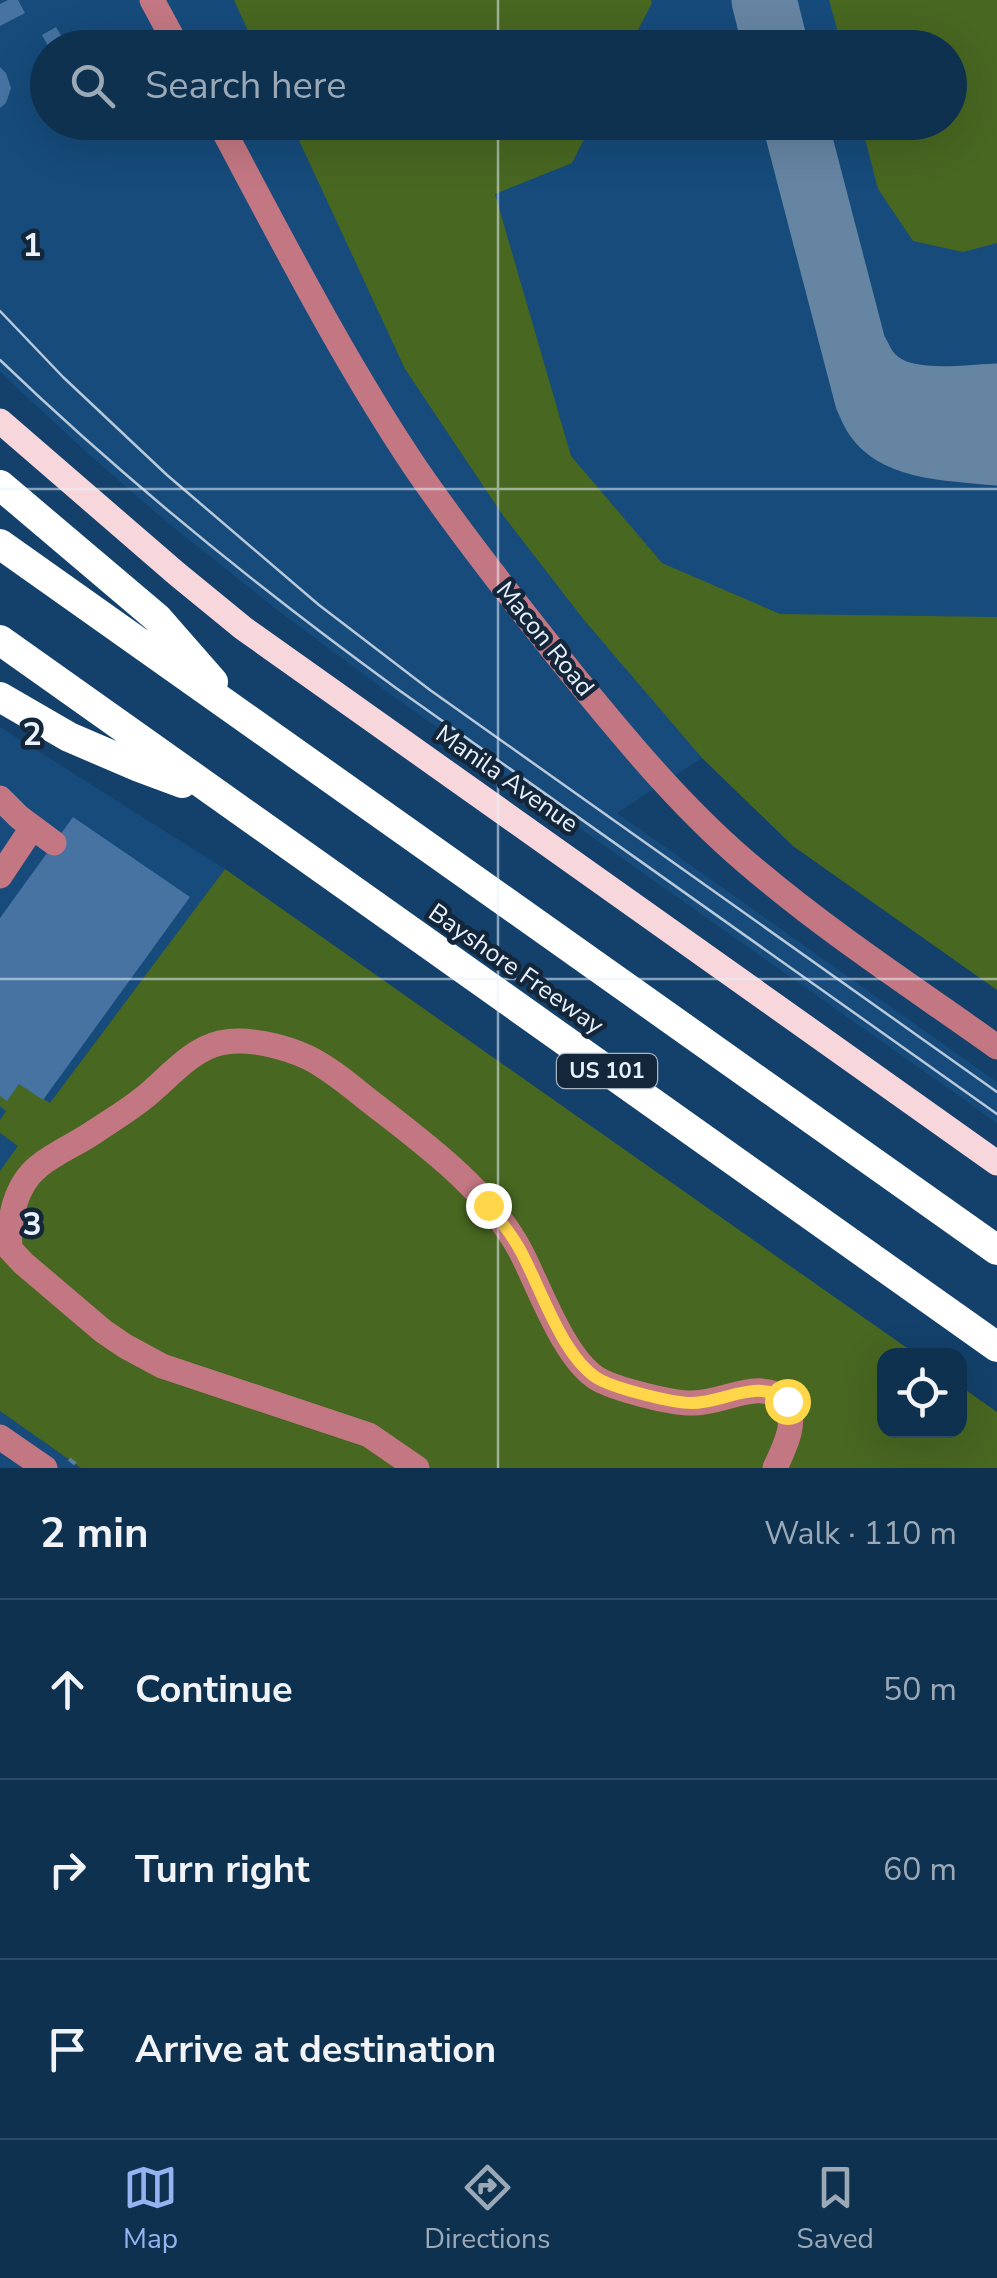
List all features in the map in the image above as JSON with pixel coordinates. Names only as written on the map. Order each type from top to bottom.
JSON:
[{"type":"highway","points":[[0,485],[158,618],[244,718]]},
{"type":"highway","name":"Bayshore Freeway","points":[[0,544],[997,1250]]},
{"type":"highway","name":"Bayshore Freeway","points":[[0,640],[997,1347]]},
{"type":"highway","points":[[0,698],[69,737],[218,796]]},
{"type":"main road","name":"Manila Avenue","points":[[0,421],[243,628],[997,1163]]},
{"type":"lane","points":[[152,0],[168,30]]},
{"type":"lane","name":"Macon Road","points":[[228,140],[336,338],[417,469],[497,580],[600,708],[705,824],[758,872],[818,920],[997,1047]]},
{"type":"lane","points":[[0,798],[54,843]]},
{"type":"lane","points":[[0,876],[32,828]]},
{"type":"lane","points":[[417,1468],[369,1435],[162,1366],[103,1331],[10,1249],[10,1216],[25,1181],[38,1166],[142,1100],[200,1051],[218,1043],[285,1049],[310,1059],[345,1082],[428,1147],[488,1205],[519,1248],[567,1345],[598,1379],[672,1402],[715,1401],[757,1389],[773,1392],[787,1401],[791,1418],[787,1442],[775,1468]]},
{"type":"lane","points":[[0,1437],[45,1468]]},
{"type":"shaded area","points":[[0,0],[997,0],[997,990],[793,846],[702,758],[617,813],[997,1082],[997,1123],[394,697],[276,609],[85,451],[0,372]]},
{"type":"shaded area","points":[[0,727],[225,869],[0,1181]]},
{"type":"shaded area","points":[[0,1406],[45,1443],[81,1468],[0,1468]]},
{"type":"green space","points":[[234,0],[652,3],[638,30],[248,30]]},
{"type":"green space","points":[[829,0],[997,0],[997,243],[963,252],[913,241],[878,189],[865,140],[967,140],[967,30],[837,30]]},
{"type":"green space","points":[[299,140],[584,140],[572,163],[495,194],[571,456],[662,563],[780,614],[997,617],[997,990],[793,846],[702,758],[584,620],[502,514],[405,369]]},
{"type":"green space","points":[[225,869],[907,1348],[877,1348],[877,1438],[967,1438],[967,1391],[997,1412],[997,1468],[81,1468],[0,1411],[0,1171],[18,1146],[0,1133],[0,1120],[6,1111],[0,1106],[0,1096],[7,1100],[19,1084],[50,1103]]},
{"type":"building","points":[[18,0],[25,13],[0,26],[0,4]]},
{"type":"building","points":[[0,67],[11,88],[0,108]]},
{"type":"building","points":[[73,817],[190,897],[43,1100],[19,1084],[7,1101],[0,1096],[0,918]]},
{"type":"taxiway","points":[[764,0],[772,30]]},
{"type":"taxiway","points":[[800,140],[867,398],[878,419],[901,437],[916,442],[997,453]]},
{"type":"taxiway","points":[[858,355],[868,373],[899,393],[938,399],[997,396]]},
{"type":"tram line","points":[[0,311],[167,475],[319,605],[430,690],[997,1092]]},
{"type":"tram line","points":[[0,360],[143,489],[344,650],[997,1114]]},
{"type":"route","points":[[488,1205],[519,1248],[567,1345],[598,1379],[672,1402],[715,1401],[757,1389],[773,1392],[787,1401]]}]
